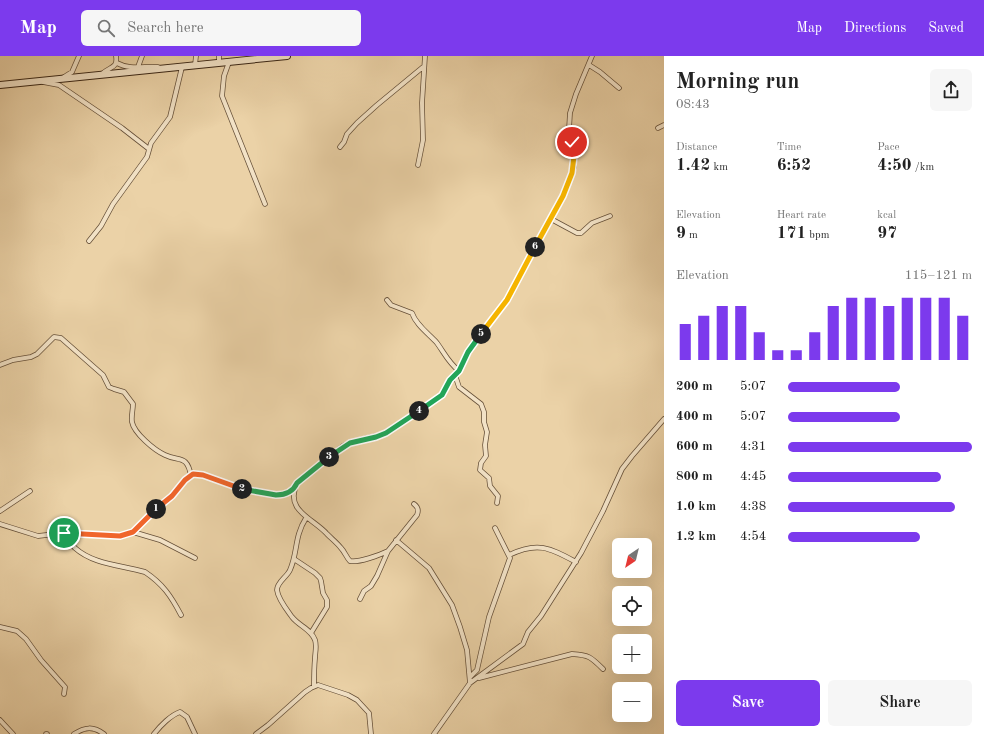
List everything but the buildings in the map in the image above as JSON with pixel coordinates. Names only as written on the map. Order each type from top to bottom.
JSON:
[{"type":"main road","points":[[0,85],[287,56]]},
{"type":"street","points":[[62,79],[72,72],[79,56]]},
{"type":"street","points":[[116,56],[117,63]]},
{"type":"street","points":[[138,67],[142,56]]},
{"type":"street","points":[[195,65],[196,56]]},
{"type":"street","points":[[219,63],[220,56]]},
{"type":"street","points":[[418,165],[423,140],[423,67],[425,56]]},
{"type":"street","points":[[388,551],[358,562],[350,561],[342,549],[330,539],[325,532],[303,516],[294,501],[294,489],[297,483],[343,446],[386,433],[442,395],[454,375],[459,371],[472,346],[507,300],[563,196],[574,167],[574,156],[569,129],[570,113],[576,94],[592,56]]},
{"type":"street","points":[[229,62],[224,76],[222,96],[265,204]]},
{"type":"street","points":[[117,63],[121,65],[138,67],[151,66],[170,68]]},
{"type":"street","points":[[102,75],[106,70],[115,66],[117,63]]},
{"type":"street","points":[[588,65],[600,72],[619,88]]},
{"type":"street","points":[[88,241],[101,226],[113,204],[147,157],[151,142],[170,116],[182,67]]},
{"type":"street","points":[[340,147],[344,142],[346,134],[357,123],[423,67]]},
{"type":"street","points":[[37,81],[59,85],[150,149]]},
{"type":"street","points":[[658,128],[664,126]]},
{"type":"street","points":[[551,219],[577,233],[580,233],[592,223],[610,216]]},
{"type":"street","points":[[387,300],[391,305],[412,313],[416,321],[438,344],[450,364],[459,371]]},
{"type":"street","points":[[0,364],[31,357],[54,337],[60,338],[103,375],[109,387],[127,394],[133,404],[131,414],[132,423],[138,433],[164,454],[184,461],[189,468],[191,476]]},
{"type":"street","points":[[454,375],[459,387],[480,404],[484,412],[484,422],[487,432],[485,445],[486,456],[481,464],[480,470],[489,478],[490,486],[498,496],[497,503]]},
{"type":"street","points":[[434,734],[470,683],[523,644],[528,632],[541,616],[576,562],[603,511],[622,469],[664,420]]},
{"type":"street","points":[[133,532],[141,522],[172,496],[185,480],[197,474],[238,488],[276,495],[282,495],[294,489]]},
{"type":"street","points":[[0,511],[30,491]]},
{"type":"street","points":[[360,599],[364,590],[371,586],[374,582],[388,551],[396,540],[410,526],[417,515],[418,507],[414,504]]},
{"type":"street","points":[[306,518],[298,534],[294,559],[290,569],[281,580],[277,590],[286,609],[294,620],[311,632],[316,641],[314,686]]},
{"type":"street","points":[[0,524],[38,536],[64,533],[120,536],[133,532],[160,540],[195,558]]},
{"type":"street","points":[[470,677],[474,674],[480,661],[489,617],[510,558],[495,528]]},
{"type":"street","points":[[64,533],[74,547],[81,552],[96,559],[145,572],[160,582],[168,592],[181,615]]},
{"type":"street","points":[[396,540],[429,568],[452,605],[467,650],[470,683]]},
{"type":"street","points":[[509,555],[529,548],[546,548],[576,562]]},
{"type":"street","points":[[294,559],[320,578],[322,581],[323,593],[327,600],[327,607],[311,632]]},
{"type":"street","points":[[0,627],[17,631],[26,639],[41,660],[65,687],[64,694]]},
{"type":"street","points":[[475,679],[572,654],[585,655],[593,659],[603,669]]},
{"type":"street","points":[[256,734],[314,686],[322,686],[357,700],[369,713],[371,734]]},
{"type":"street","points":[[154,734],[176,713],[180,712],[187,717],[195,734]]},
{"type":"street","points":[[0,720],[13,734]]},
{"type":"street","points":[[74,734],[80,730],[94,728],[104,734]]},
{"type":"route","points":[[64,533],[120,536],[133,532],[141,522],[172,496],[185,480],[193,474],[203,475],[238,488],[276,495],[288,493],[294,489],[297,483],[343,446],[386,433],[442,395],[450,380],[459,371],[472,346],[507,300],[563,196],[574,167],[572,142]]}]
